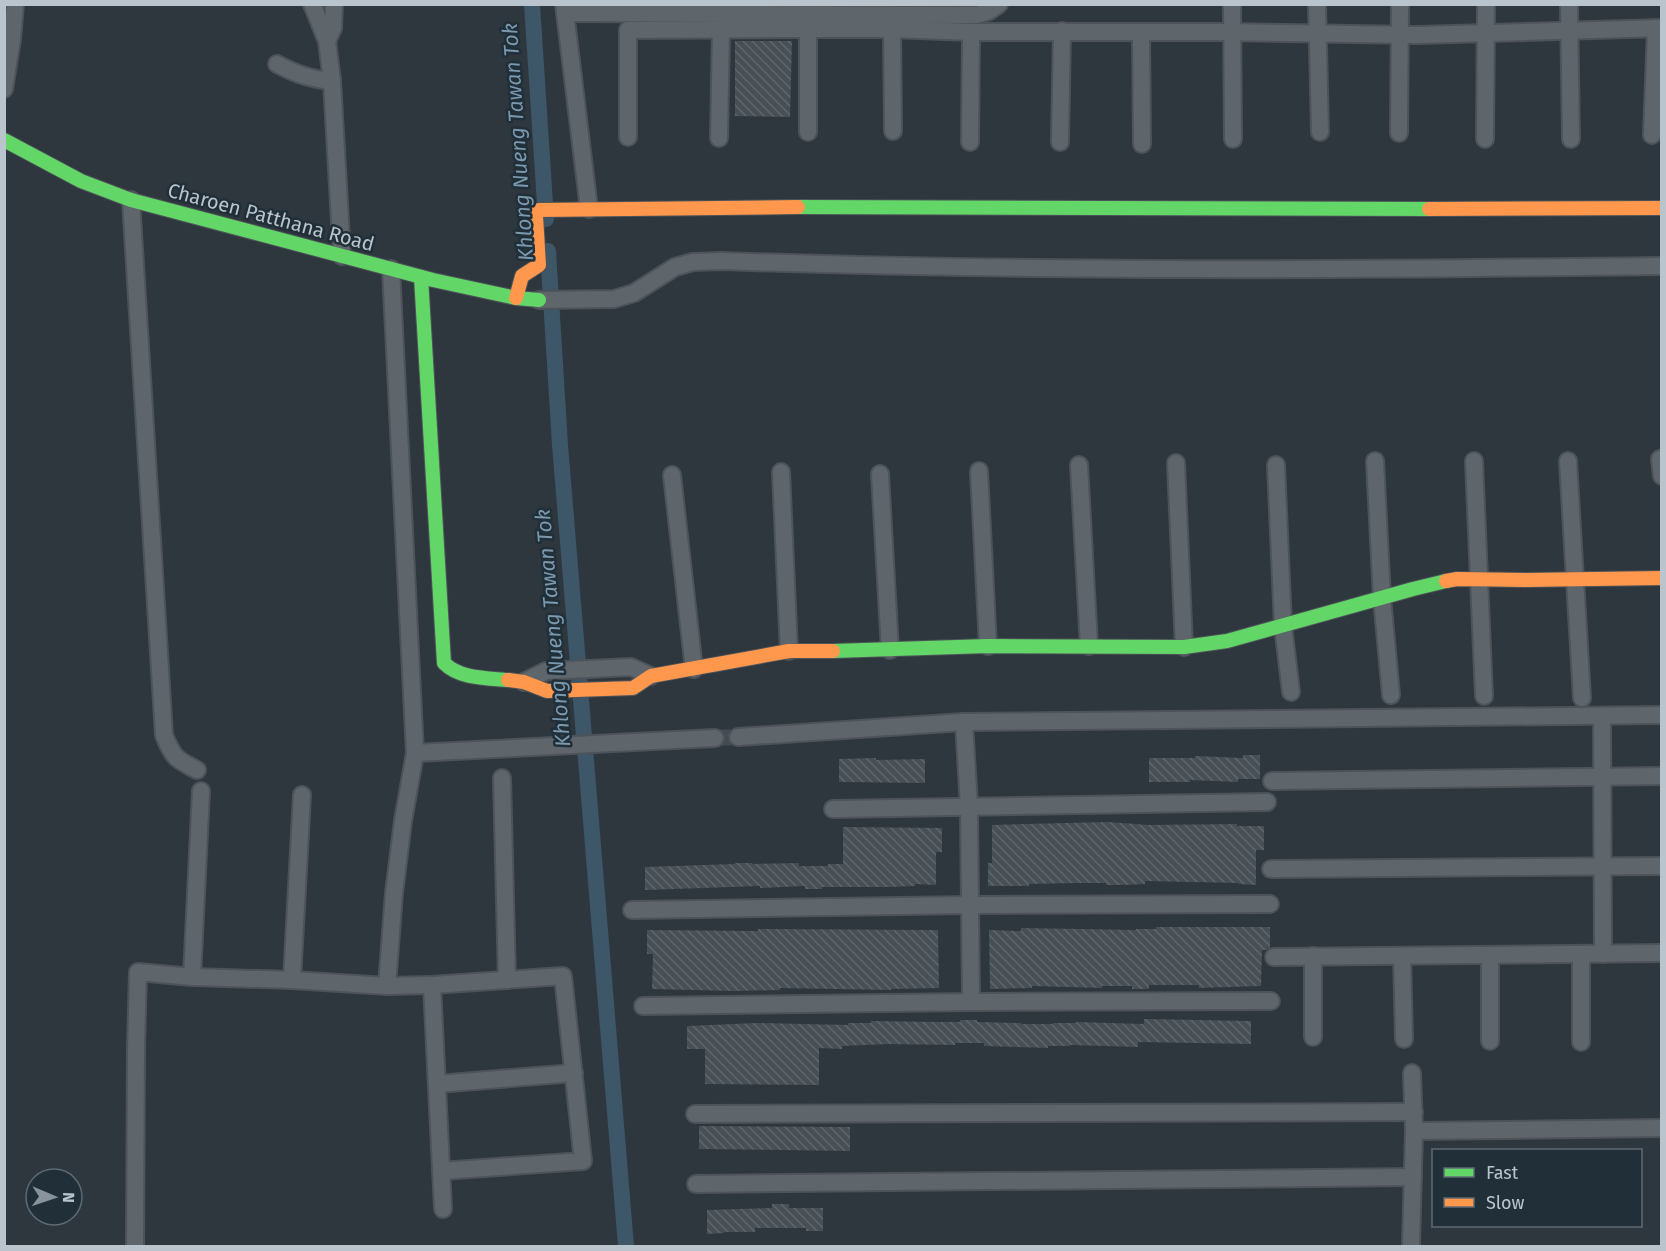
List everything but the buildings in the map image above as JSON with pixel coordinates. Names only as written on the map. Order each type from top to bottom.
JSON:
[{"type":"street","points":[[4,89],[15,4]]},
{"type":"street","points":[[312,4],[327,41],[332,81],[342,256]]},
{"type":"street","points":[[327,41],[333,28],[334,4]]},
{"type":"street","points":[[584,210],[565,9],[977,15],[999,4]]},
{"type":"street","points":[[1232,4],[1233,139]]},
{"type":"street","points":[[1317,4],[1320,132]]},
{"type":"street","points":[[1399,133],[1400,4]]},
{"type":"street","points":[[1485,139],[1486,4]]},
{"type":"street","points":[[1569,4],[1571,139]]},
{"type":"street","points":[[628,137],[628,30],[808,29],[1401,34],[1659,28],[1652,135]]},
{"type":"street","points":[[808,29],[808,132]]},
{"type":"street","points":[[892,29],[893,131]]},
{"type":"street","points":[[719,138],[721,30]]},
{"type":"street","points":[[1060,142],[1062,31]]},
{"type":"street","points":[[970,142],[971,32]]},
{"type":"street","points":[[1141,32],[1142,144]]},
{"type":"street","points":[[277,64],[298,74],[332,81]]},
{"type":"street","name":"Charoen Patthana Road","points":[[4,140],[59,171],[131,200],[421,277],[516,298],[540,300]]},
{"type":"street","points":[[131,200],[164,735],[169,749],[177,760],[197,770]]},
{"type":"street","points":[[516,298],[522,276],[538,265],[536,213],[539,210],[748,207],[1662,208]]},
{"type":"street","points":[[540,300],[614,298],[634,293],[675,267],[693,262],[722,261],[1260,270],[1662,266]]},
{"type":"street","points":[[387,986],[394,892],[415,753],[391,269]]},
{"type":"street","points":[[421,277],[442,648],[444,663],[451,670],[463,675],[524,682],[547,691],[633,688],[651,676],[789,651],[988,646],[1184,647],[1227,641],[1456,579],[1662,578]]},
{"type":"street","points":[[1660,459],[1662,476]]},
{"type":"street","points":[[1375,461],[1382,598],[1391,695]]},
{"type":"street","points":[[1474,461],[1484,696]]},
{"type":"street","points":[[1568,461],[1582,698]]},
{"type":"street","points":[[1176,464],[1184,647]]},
{"type":"street","points":[[1079,465],[1089,646]]},
{"type":"street","points":[[1276,465],[1282,626],[1291,692]]},
{"type":"street","points":[[979,471],[988,646]]},
{"type":"street","points":[[781,472],[789,651]]},
{"type":"street","points":[[880,474],[890,650]]},
{"type":"street","points":[[672,475],[694,669]]},
{"type":"street","points":[[524,682],[546,671],[631,667],[651,676]]},
{"type":"street","points":[[1602,716],[1603,954]]},
{"type":"street","points":[[738,738],[964,722],[1662,716]]},
{"type":"street","points":[[964,722],[969,807],[971,1002]]},
{"type":"street","points":[[415,753],[715,738]]},
{"type":"street","points":[[1272,781],[1662,776]]},
{"type":"street","points":[[502,778],[507,980]]},
{"type":"street","points":[[192,977],[201,791]]},
{"type":"street","points":[[292,980],[302,795]]},
{"type":"street","points":[[833,809],[1267,802]]},
{"type":"street","points":[[1271,869],[1662,866]]},
{"type":"street","points":[[632,910],[970,905],[1270,904]]},
{"type":"street","points":[[1274,957],[1662,953]]},
{"type":"street","points":[[1581,954],[1581,1042]]},
{"type":"street","points":[[1490,955],[1490,1041]]},
{"type":"street","points":[[1312,1037],[1313,956]]},
{"type":"street","points":[[1402,956],[1404,1039]]},
{"type":"street","points":[[135,1246],[138,972],[192,977],[387,986],[432,986],[563,976],[583,1161],[441,1171]]},
{"type":"street","points":[[432,986],[443,1209]]},
{"type":"street","points":[[643,1006],[1271,1001]]},
{"type":"street","points":[[437,1084],[574,1073]]},
{"type":"street","points":[[1411,1246],[1414,1131],[1412,1073]]},
{"type":"street","points":[[695,1114],[1414,1112]]},
{"type":"street","points":[[1414,1131],[1662,1128]]},
{"type":"street","points":[[696,1184],[1413,1177]]},
{"type":"waterway","name":"Khlong Nueng Tawan Tok","points":[[532,4],[546,219]]},
{"type":"waterway","name":"Khlong Nueng Tawan Tok","points":[[548,251],[560,445],[626,1246]]},
{"type":"tunnel","points":[[715,738],[738,737]]},
{"type":"traffic: fast","points":[[4,140],[81,181],[131,200],[433,280],[516,298],[539,300]]},
{"type":"traffic: fast","points":[[798,207],[1429,209]]},
{"type":"traffic: fast","points":[[421,277],[444,663],[465,675],[508,680]]},
{"type":"traffic: fast","points":[[833,651],[988,646],[1184,647],[1227,641],[1446,581]]},
{"type":"traffic: slow","points":[[516,298],[522,276],[539,265],[536,216],[539,210],[798,207]]},
{"type":"traffic: slow","points":[[1429,209],[1662,208]]},
{"type":"traffic: slow","points":[[1446,581],[1457,579],[1662,578]]},
{"type":"traffic: slow","points":[[508,680],[524,682],[547,691],[633,688],[651,676],[789,651],[833,651]]}]
